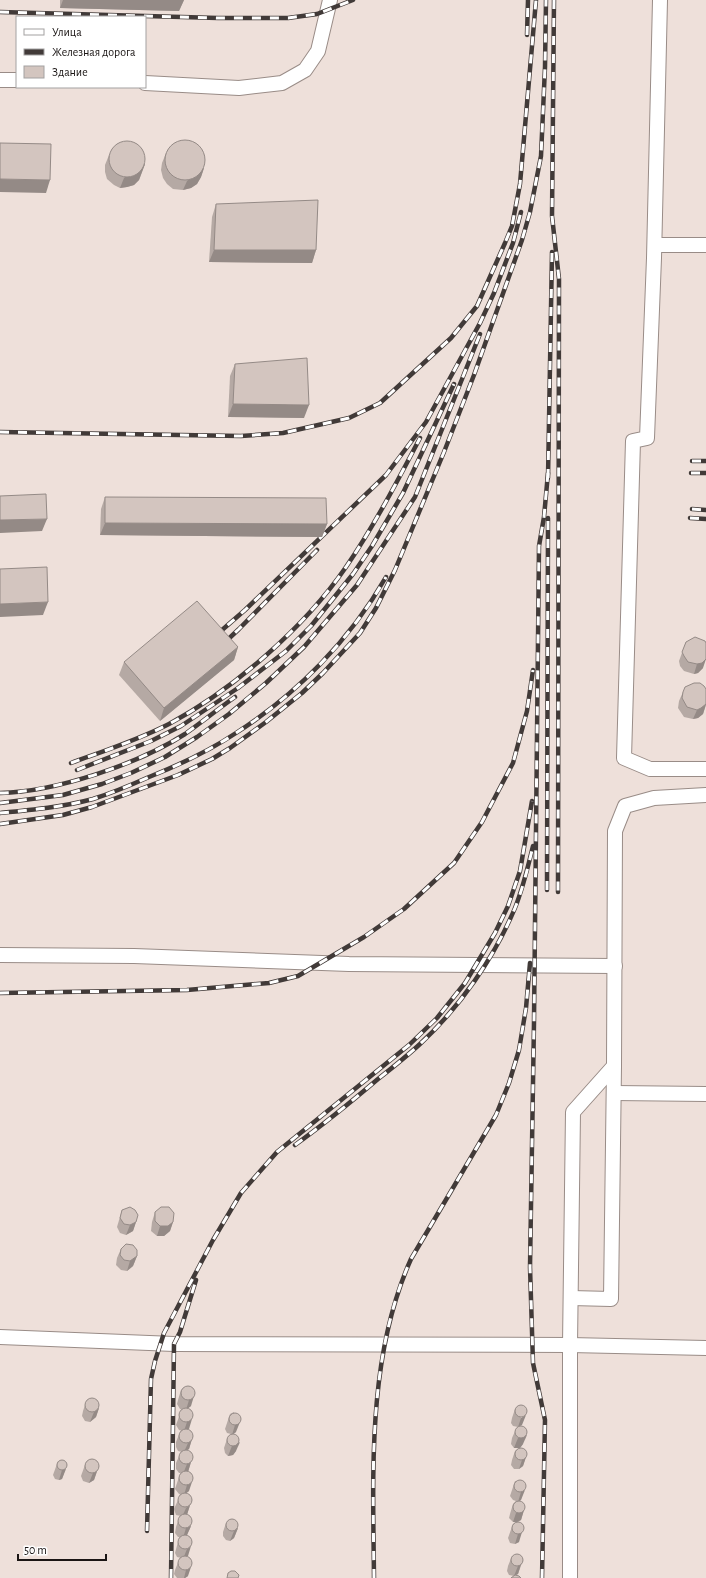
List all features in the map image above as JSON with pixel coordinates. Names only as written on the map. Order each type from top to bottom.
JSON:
[{"type":"street","points":[[146,83],[239,88],[282,83],[305,70],[318,50],[330,0]]},
{"type":"street","points":[[660,0],[654,245],[647,438],[633,441],[624,758],[650,768],[706,768]]},
{"type":"street","points":[[0,80],[16,80]]},
{"type":"street","points":[[654,245],[706,245]]},
{"type":"street","points":[[571,1298],[611,1299],[614,1093],[615,831],[625,806],[654,798],[706,795]]},
{"type":"street","points":[[0,954],[134,956],[348,964],[615,966]]},
{"type":"street","points":[[570,1578],[570,1346],[573,1112],[614,1066]]},
{"type":"street","points":[[614,1093],[706,1094]]},
{"type":"street","points":[[0,1337],[174,1344],[706,1348]]},
{"type":"building","points":[[189,140],[196,143],[202,149],[205,160],[204,168],[196,177],[189,180],[181,180],[174,177],[166,168],[165,156],[168,149],[177,141]]},
{"type":"building","points":[[131,141],[140,146],[144,152],[144,166],[140,172],[131,177],[123,177],[114,172],[110,166],[109,155],[114,146],[120,142]]},
{"type":"building","points":[[0,143],[51,144],[50,180],[0,179]]},
{"type":"building","points":[[318,200],[316,250],[214,250],[216,204]]},
{"type":"building","points":[[307,358],[309,405],[233,404],[235,364]]},
{"type":"building","points":[[46,494],[47,519],[0,520],[0,496]]},
{"type":"building","points":[[105,497],[326,498],[327,524],[105,523]]},
{"type":"building","points":[[47,567],[48,602],[0,604],[0,569]]},
{"type":"building","points":[[197,601],[238,647],[164,708],[124,662]]},
{"type":"building","points":[[695,637],[705,641],[706,643],[706,659],[702,663],[697,664],[688,662],[682,652],[686,642]]},
{"type":"building","points":[[694,683],[700,683],[706,689],[706,704],[697,710],[687,707],[682,698],[685,687]]},
{"type":"building","points":[[130,1207],[135,1210],[138,1215],[136,1222],[130,1225],[124,1224],[120,1218],[122,1210]]},
{"type":"building","points":[[161,1207],[169,1207],[174,1213],[173,1222],[168,1226],[160,1226],[155,1221],[155,1212]]},
{"type":"building","points":[[126,1244],[133,1245],[137,1250],[137,1256],[130,1261],[124,1260],[120,1255],[121,1249]]},
{"type":"building","points":[[188,1386],[193,1388],[195,1393],[193,1398],[188,1400],[183,1398],[181,1393],[183,1388]]},
{"type":"building","points":[[92,1398],[97,1400],[99,1405],[97,1410],[92,1412],[87,1410],[85,1405],[87,1400]]},
{"type":"building","points":[[519,1405],[523,1405],[527,1411],[523,1417],[519,1417],[515,1413],[515,1409]]},
{"type":"building","points":[[186,1408],[191,1410],[193,1415],[191,1420],[186,1422],[181,1420],[179,1415],[181,1410]]},
{"type":"building","points":[[233,1413],[237,1413],[241,1419],[237,1425],[233,1425],[229,1421],[229,1417]]},
{"type":"building","points":[[519,1426],[523,1426],[527,1432],[523,1438],[519,1438],[515,1434],[515,1430]]},
{"type":"building","points":[[186,1429],[191,1431],[193,1436],[191,1441],[186,1443],[181,1441],[179,1436],[181,1431]]},
{"type":"building","points":[[231,1434],[235,1434],[239,1440],[235,1446],[231,1446],[227,1442],[227,1438]]},
{"type":"building","points":[[519,1448],[523,1448],[527,1454],[523,1460],[519,1460],[515,1456],[515,1452]]},
{"type":"building","points":[[186,1450],[191,1452],[193,1457],[191,1462],[186,1464],[181,1462],[179,1457],[181,1452]]},
{"type":"building","points":[[92,1459],[97,1461],[99,1466],[97,1471],[92,1473],[87,1471],[85,1466],[87,1461]]},
{"type":"building","points":[[60,1460],[64,1460],[66,1461],[66,1469],[60,1470],[57,1467],[57,1463]]},
{"type":"building","points":[[186,1471],[191,1473],[193,1478],[191,1483],[186,1485],[181,1483],[179,1478],[181,1473]]},
{"type":"building","points":[[518,1480],[522,1480],[526,1486],[522,1492],[518,1492],[514,1488],[514,1484]]},
{"type":"building","points":[[185,1493],[190,1495],[192,1500],[190,1505],[185,1507],[180,1505],[178,1500],[180,1495]]},
{"type":"building","points":[[517,1501],[521,1501],[525,1507],[521,1513],[517,1513],[513,1509],[513,1505]]},
{"type":"building","points":[[185,1514],[190,1516],[192,1521],[190,1526],[185,1528],[180,1526],[178,1521],[180,1516]]},
{"type":"building","points":[[230,1519],[234,1519],[238,1525],[234,1531],[230,1531],[226,1527],[226,1523]]},
{"type":"building","points":[[516,1522],[520,1522],[524,1528],[520,1534],[516,1534],[512,1530],[512,1526]]},
{"type":"building","points":[[185,1535],[190,1537],[192,1542],[190,1547],[185,1549],[180,1547],[178,1542],[180,1537]]},
{"type":"building","points":[[515,1554],[519,1554],[523,1560],[519,1566],[515,1566],[511,1562],[511,1558]]},
{"type":"building","points":[[185,1556],[190,1558],[192,1563],[190,1568],[185,1570],[180,1568],[178,1563],[180,1558]]},
{"type":"building","points":[[235,1571],[239,1575],[238,1578],[227,1578],[228,1573]]},
{"type":"building","points":[[515,1575],[519,1576],[521,1578],[511,1578]]},
{"type":"railway","points":[[146,16],[288,18],[317,14],[353,0]]},
{"type":"railway","points":[[527,35],[528,0]]},
{"type":"railway","points":[[0,432],[241,436],[283,433],[349,418],[380,403],[451,338],[477,306],[512,226],[520,184],[536,0]]},
{"type":"railway","points":[[0,824],[63,815],[92,807],[178,775],[212,759],[266,722],[302,693],[360,633],[376,608],[395,570],[444,452],[474,375],[522,240],[530,212],[541,156],[546,0]]},
{"type":"railway","points":[[554,0],[552,216],[559,279],[558,892]]},
{"type":"railway","points":[[0,12],[145,16]]},
{"type":"railway","points":[[214,637],[245,610],[386,475],[426,422],[480,323],[494,293],[513,243],[521,212]]},
{"type":"railway","points":[[548,478],[552,252]]},
{"type":"railway","points":[[0,803],[63,795],[102,784],[131,773],[165,757],[197,737],[229,714],[266,683],[304,647],[357,585],[415,497],[480,334]]},
{"type":"railway","points":[[77,770],[151,741],[181,726],[238,688],[286,651],[311,626],[353,574],[372,546],[403,493],[454,384]]},
{"type":"railway","points":[[71,763],[145,735],[194,710],[242,675],[289,634],[329,590],[346,567],[376,520],[420,438]]},
{"type":"railway","points":[[692,461],[706,461]]},
{"type":"railway","points":[[542,1578],[545,1420],[533,1363],[530,1267],[539,546],[544,517],[548,473]]},
{"type":"railway","points":[[691,473],[706,473]]},
{"type":"railway","points":[[692,509],[706,510]]},
{"type":"railway","points":[[547,890],[548,518]]},
{"type":"railway","points":[[690,518],[706,519]]},
{"type":"railway","points":[[222,645],[317,550]]},
{"type":"railway","points":[[0,813],[59,806],[93,799],[171,768],[226,740],[280,701],[320,664],[339,644],[356,622],[386,577]]},
{"type":"railway","points":[[0,993],[187,990],[269,983],[298,976],[364,937],[404,909],[454,863],[482,822],[513,763],[527,711],[533,670]]},
{"type":"railway","points":[[0,793],[46,788],[71,782],[121,766],[144,756],[185,734],[235,697]]},
{"type":"railway","points":[[147,1531],[151,1379],[155,1361],[164,1333],[213,1240],[241,1193],[277,1152],[409,1045],[437,1018],[465,983],[495,933],[508,906],[520,871],[532,801]]},
{"type":"railway","points":[[295,1145],[337,1113],[415,1048],[435,1030],[462,998],[475,981],[507,927],[520,893],[533,846]]},
{"type":"railway","points":[[374,1578],[373,1498],[376,1416],[380,1375],[387,1335],[397,1297],[411,1259],[496,1115],[509,1083],[519,1050],[526,1008],[530,963]]},
{"type":"railway","points":[[171,1578],[174,1344],[180,1332],[196,1280]]}]
